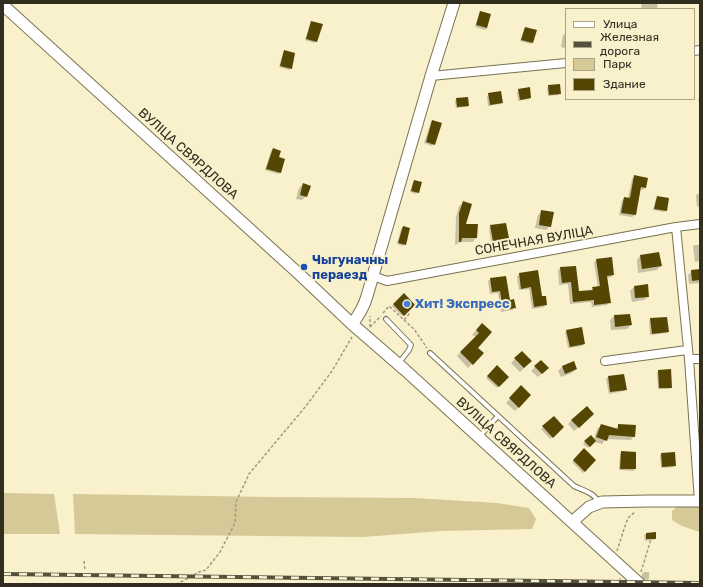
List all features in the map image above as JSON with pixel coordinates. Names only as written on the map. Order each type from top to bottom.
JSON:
[{"type":"street","points":[[352,324],[364,307],[431,76],[454,3]]},
{"type":"street","name":"ВУЛІЦА СВЯРДЛОВА","points":[[3,5],[298,273],[352,324],[479,437],[640,584]]},
{"type":"street","points":[[431,76],[565,63]]},
{"type":"street","name":"СОНЕЧНАЯ ВУЛІЦА","points":[[373,276],[387,281],[676,227],[700,224]]},
{"type":"street","points":[[572,522],[589,507],[602,502],[699,501],[676,227]]},
{"type":"street","points":[[605,361],[687,350]]},
{"type":"street","points":[[688,359],[700,359]]},
{"type":"lane","points":[[386,319],[411,345],[398,364]]},
{"type":"lane","points":[[430,353],[574,486],[586,491],[596,498],[598,503]]},
{"type":"lane","points":[[479,437],[498,416]]},
{"type":"path","points":[[404,320],[414,329],[430,353]]},
{"type":"path","points":[[176,584],[206,570],[220,552],[235,523],[236,502],[249,474],[306,406],[332,371],[354,336]]},
{"type":"path","points":[[616,554],[628,518],[635,511]]},
{"type":"path","points":[[642,570],[651,539]]},
{"type":"path","points":[[84,561],[85,570]]},
{"type":"green space","points":[[3,493],[54,494],[60,534],[3,534]]},
{"type":"green space","points":[[73,494],[414,498],[497,503],[529,508],[536,519],[532,529],[441,531],[363,537],[75,534]]},
{"type":"green space","points":[[678,506],[700,507],[700,532],[682,526],[672,520],[672,511]]},
{"type":"building","points":[[480,11],[491,14],[487,28],[476,25]]},
{"type":"building","points":[[311,21],[323,24],[317,42],[306,39]]},
{"type":"building","points":[[525,27],[537,30],[533,43],[521,40]]},
{"type":"building","points":[[284,50],[295,53],[292,69],[280,66]]},
{"type":"building","points":[[560,84],[561,94],[549,95],[548,85]]},
{"type":"building","points":[[530,87],[531,98],[520,100],[518,89]]},
{"type":"building","points":[[501,91],[503,103],[490,105],[488,93]]},
{"type":"building","points":[[468,97],[469,106],[457,107],[456,98]]},
{"type":"building","points":[[432,120],[442,123],[435,145],[426,142]]},
{"type":"building","points":[[273,148],[281,151],[279,157],[285,159],[281,173],[266,169]]},
{"type":"building","points":[[634,175],[648,178],[646,188],[641,187],[636,215],[621,213],[624,197],[630,198]]},
{"type":"building","points":[[414,180],[422,182],[419,193],[411,191]]},
{"type":"building","points":[[303,183],[311,186],[307,197],[300,195]]},
{"type":"building","points":[[657,196],[669,198],[667,211],[654,209]]},
{"type":"building","points":[[463,201],[472,204],[466,224],[478,224],[477,238],[462,238],[461,242],[459,242],[459,213]]},
{"type":"building","points":[[541,210],[554,212],[551,227],[539,225]]},
{"type":"building","points":[[506,223],[509,238],[493,241],[490,225]]},
{"type":"building","points":[[403,226],[410,228],[406,245],[398,243]]},
{"type":"building","points":[[659,252],[662,266],[642,269],[640,255]]},
{"type":"building","points":[[612,257],[614,275],[607,276],[611,303],[594,305],[594,300],[573,302],[571,282],[562,283],[560,267],[576,266],[579,291],[593,290],[592,287],[600,286],[596,259]]},
{"type":"building","points":[[700,269],[700,280],[692,281],[691,270]]},
{"type":"building","points":[[538,270],[542,296],[546,296],[547,305],[534,307],[531,287],[521,289],[519,273]]},
{"type":"building","points":[[506,276],[510,300],[514,299],[516,308],[503,310],[500,291],[492,292],[490,278]]},
{"type":"building","points":[[648,284],[649,297],[635,298],[634,286]]},
{"type":"building","points":[[404,293],[415,305],[404,316],[393,304]]},
{"type":"building","points":[[630,314],[632,325],[615,327],[614,315]]},
{"type":"building","points":[[667,317],[669,332],[652,334],[650,318]]},
{"type":"building","points":[[482,323],[492,332],[478,348],[484,353],[473,365],[460,352],[479,333],[476,330]]},
{"type":"building","points":[[582,327],[585,344],[570,347],[566,330]]},
{"type":"building","points":[[522,351],[532,361],[524,368],[514,358]]},
{"type":"building","points":[[541,360],[549,368],[542,374],[534,366]]},
{"type":"building","points":[[574,361],[577,369],[565,374],[562,366]]},
{"type":"building","points":[[497,365],[509,377],[499,387],[487,376]]},
{"type":"building","points":[[671,369],[672,388],[659,388],[658,370]]},
{"type":"building","points":[[624,374],[627,390],[610,392],[608,376]]},
{"type":"building","points":[[521,385],[531,395],[519,408],[509,398]]},
{"type":"building","points":[[587,406],[594,414],[579,428],[571,420]]},
{"type":"building","points":[[554,416],[564,427],[553,438],[542,426]]},
{"type":"building","points":[[601,424],[618,429],[618,424],[636,425],[635,437],[609,435],[607,441],[596,437]]},
{"type":"building","points":[[591,435],[596,441],[590,447],[584,441]]},
{"type":"building","points":[[584,448],[596,460],[585,472],[573,460]]},
{"type":"building","points":[[621,451],[636,452],[636,469],[620,469]]},
{"type":"building","points":[[675,452],[676,466],[662,467],[661,453]]},
{"type":"building","points":[[656,532],[656,539],[646,539],[646,533]]},
{"type":"railway","points":[[3,574],[700,583]]},
{"type":"place","name":"Чыгуначны пераезд","points":[[304,267]]},
{"type":"place","name":"Хит! Экспресс","points":[[407,304]]}]
